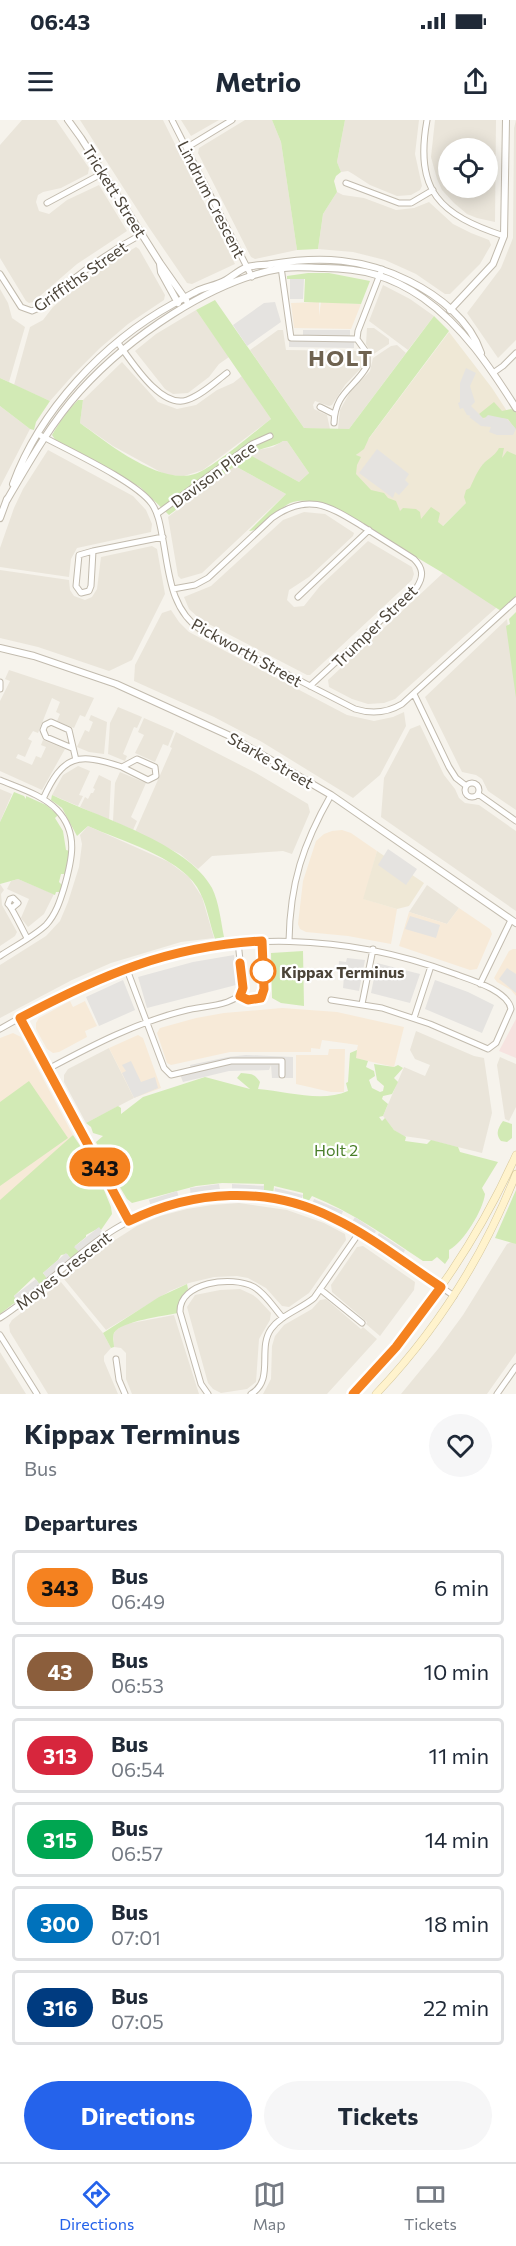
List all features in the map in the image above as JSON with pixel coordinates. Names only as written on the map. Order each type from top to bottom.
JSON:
[{"type":"main road","points":[[376,1394],[454,1296],[489,1236],[513,1173],[515,1156]]},
{"type":"main road","points":[[353,1394],[396,1347],[441,1287],[513,1173]]},
{"type":"main road","points":[[370,1376],[382,1387]]},
{"type":"street","name":"Trickett Street","points":[[68,120],[160,263],[190,305]]},
{"type":"street","name":"Lindrum Crescent","points":[[172,120],[252,277]]},
{"type":"street","points":[[186,148],[232,120]]},
{"type":"street","points":[[427,120],[423,160],[433,190],[444,206],[460,219],[504,236]]},
{"type":"street","points":[[445,316],[493,264],[504,236],[506,120]]},
{"type":"street","points":[[47,202],[103,173]]},
{"type":"street","points":[[346,183],[399,203],[411,203],[433,190]]},
{"type":"street","name":"Griffiths Street","points":[[0,274],[21,307],[32,312],[92,264],[142,234]]},
{"type":"street","name":"Trickett Street","points":[[160,263],[161,272],[182,309]]},
{"type":"street","points":[[3,499],[62,413],[88,383],[123,350],[151,328],[182,309],[225,287],[281,266]]},
{"type":"street","points":[[281,266],[291,338],[357,339]]},
{"type":"street","points":[[0,518],[3,499],[20,465],[48,419],[77,382],[139,326],[185,298],[226,280],[247,267],[342,268],[381,272],[414,284],[451,309],[471,331],[481,354],[516,408]]},
{"type":"street","points":[[381,272],[416,293],[445,316],[481,354]]},
{"type":"street","points":[[334,423],[334,414],[346,389],[367,366],[367,353],[357,339],[357,331],[381,272]]},
{"type":"street","points":[[118,344],[158,392],[174,402],[195,397],[227,374]]},
{"type":"street","points":[[493,373],[516,353]]},
{"type":"street","points":[[320,407],[334,414]]},
{"type":"street","name":"Pickworth Street","points":[[38,434],[140,491],[150,502],[157,514],[173,589],[182,613],[194,625],[355,709],[368,712],[394,709],[414,694],[514,602]]},
{"type":"street","name":"Davison Place","points":[[157,514],[252,444],[270,436]]},
{"type":"street","name":"Trumper Street","points":[[173,589],[202,582],[272,518],[294,506],[313,503],[330,507],[414,559],[422,571],[421,580],[417,586],[310,686]]},
{"type":"street","points":[[298,597],[369,531]]},
{"type":"street","points":[[93,551],[91,586],[89,591],[81,593],[76,586],[78,558],[82,553],[163,537]]},
{"type":"street","name":"Starke Street","points":[[0,648],[34,656],[116,684],[228,735],[354,810],[513,922]]},
{"type":"street","points":[[0,682],[0,689]]},
{"type":"street","points":[[414,694],[449,767],[465,785]]},
{"type":"street","points":[[72,748],[46,737],[43,730],[45,725],[51,722],[69,730],[76,760]]},
{"type":"street","points":[[43,799],[56,773],[65,765],[76,760],[96,758],[122,767],[148,780],[156,776],[155,767],[137,759],[122,767]]},
{"type":"street","points":[[0,780],[43,799],[57,810],[72,838],[72,856],[56,911],[46,924],[0,956]]},
{"type":"street","points":[[465,785],[470,782],[476,784],[479,788],[478,794]]},
{"type":"street","points":[[465,785],[464,791],[467,796],[473,797],[478,794]]},
{"type":"street","points":[[478,794],[516,821]]},
{"type":"street","points":[[289,940],[291,900],[297,870],[309,835],[331,795]]},
{"type":"street","points":[[12,908],[16,921],[27,938]]},
{"type":"street","points":[[480,984],[513,922]]},
{"type":"street","points":[[0,1029],[73,990],[126,967],[178,952],[238,942],[289,940],[373,949],[432,966],[480,984],[504,996],[511,1005],[510,1014],[493,1047],[483,1047],[414,1018],[362,1004],[331,1000]]},
{"type":"street","points":[[48,1069],[109,1037],[146,1022],[238,998],[243,988],[238,942]]},
{"type":"street","points":[[362,1004],[373,949]]},
{"type":"street","points":[[414,1018],[432,966]]},
{"type":"street","points":[[126,967],[164,1068],[171,1074],[231,1061],[282,1061],[282,1075]]},
{"type":"street","points":[[20,1018],[129,1221]]},
{"type":"street","name":"Moyes Crescent","points":[[0,1318],[99,1240],[129,1221],[160,1207],[214,1196],[248,1195],[311,1208],[359,1233],[454,1296]]},
{"type":"street","points":[[251,1394],[259,1389],[264,1379],[268,1334],[277,1323],[305,1305],[321,1289],[359,1233]]},
{"type":"street","points":[[208,1394],[201,1384],[180,1312],[181,1303],[188,1292],[219,1283],[247,1284],[260,1292],[283,1318]]},
{"type":"street","points":[[321,1289],[362,1323]]},
{"type":"street","points":[[0,1335],[37,1394]]},
{"type":"street","points":[[116,1359],[119,1380],[125,1394]]},
{"type":"street","points":[[497,1394],[516,1367]]},
{"type":"shaded area","points":[[22,120],[56,120],[89,168],[88,174],[61,188],[38,195],[36,202],[39,211],[49,214],[67,200],[99,185],[127,231],[77,264],[29,303],[0,258],[0,145]]},
{"type":"shaded area","points":[[80,120],[163,120],[235,264],[192,284],[187,283]]},
{"type":"shaded area","points":[[181,120],[219,120],[191,136]]},
{"type":"shaded area","points":[[245,120],[272,120],[281,142],[297,250],[255,259],[251,257],[198,153],[199,148]]},
{"type":"shaded area","points":[[345,120],[419,120],[415,154],[422,186],[420,190],[411,195],[397,196],[370,185],[348,171],[341,172],[337,162]]},
{"type":"shaded area","points":[[435,120],[496,120],[496,138],[438,138],[438,181],[431,157]]},
{"type":"shaded area","points":[[516,120],[516,340],[498,358],[467,313],[501,268],[513,238]]},
{"type":"shaded area","points":[[337,192],[364,198],[396,210],[414,208],[429,202],[453,224],[489,240],[491,245],[480,264],[450,294],[445,294],[416,274],[385,260],[353,252],[318,249],[323,214]]},
{"type":"shaded area","points":[[449,198],[495,198],[495,222],[467,214]]},
{"type":"shaded area","points":[[136,247],[165,295],[164,300],[128,324],[100,348],[50,401],[14,385],[30,327],[43,320],[53,307],[92,274]]},
{"type":"shaded area","points":[[290,279],[304,279],[303,299],[290,299]]},
{"type":"shaded area","points":[[383,285],[410,299],[434,316],[408,350],[369,321]]},
{"type":"shaded area","points":[[0,289],[8,303],[12,318],[25,327],[9,382],[0,378]]},
{"type":"shaded area","points":[[275,302],[281,322],[247,346],[233,325],[264,303]]},
{"type":"shaded area","points":[[319,302],[319,316],[321,302],[361,304],[351,329],[294,328],[291,303]]},
{"type":"shaded area","points":[[196,310],[229,357],[219,364],[209,377],[188,393],[173,394],[165,389],[135,351],[156,334]]},
{"type":"shaded area","points":[[367,328],[374,328],[389,339],[389,344],[372,355],[366,344]]},
{"type":"shaded area","points":[[278,330],[283,330],[286,350],[358,351],[364,360],[363,366],[345,385],[332,405],[315,401],[313,405],[314,409],[327,415],[330,429],[304,428],[250,350]]},
{"type":"shaded area","points":[[303,330],[350,330],[350,339],[354,339],[354,348],[289,347],[289,338],[303,338]]},
{"type":"shaded area","points":[[449,332],[492,388],[516,425],[516,455],[429,539],[337,481]]},
{"type":"shaded area","points":[[397,345],[406,353],[349,429],[338,429],[340,410],[350,392],[370,371],[373,358],[391,346]]},
{"type":"shaded area","points":[[122,362],[158,402],[177,409],[196,405],[242,376],[271,419],[203,470],[184,476],[166,475],[113,446],[80,423],[83,400]]},
{"type":"shaded area","points":[[466,368],[476,373],[470,386],[475,402],[471,406],[484,419],[488,415],[507,419],[516,429],[513,435],[497,435],[489,432],[491,427],[481,426],[467,415],[463,408],[460,409],[458,403],[460,402],[460,383]]},
{"type":"shaded area","points":[[0,406],[30,429],[0,487]]},
{"type":"shaded area","points":[[287,441],[309,473],[299,482],[249,455]]},
{"type":"shaded area","points":[[377,449],[409,474],[405,480],[409,484],[399,495],[395,492],[393,498],[359,473]]},
{"type":"shaded area","points":[[48,450],[133,496],[146,510],[152,524],[151,532],[77,548],[71,559],[69,577],[0,567],[0,548],[14,508],[23,489]]},
{"type":"shaded area","points":[[235,466],[286,494],[202,573],[181,579],[178,576],[168,517]]},
{"type":"shaded area","points":[[304,512],[325,514],[354,533],[309,577],[289,590],[287,600],[294,607],[304,606],[320,586],[368,541],[412,567],[414,574],[412,580],[310,675],[201,620],[189,609],[184,597],[211,586],[283,520]]},
{"type":"shaded area","points":[[152,546],[157,549],[165,594],[132,660],[109,671],[38,647],[0,638],[0,570],[69,580],[70,590],[74,596],[85,600],[92,597],[97,589],[101,557]]},
{"type":"shaded area","points":[[443,573],[497,607],[395,699],[384,703],[368,704],[352,699],[329,687],[328,680]]},
{"type":"shaded area","points":[[171,610],[189,632],[347,715],[374,721],[404,712],[406,726],[380,775],[353,798],[262,742],[214,717],[134,681],[135,665],[162,613]]},
{"type":"shaded area","points":[[507,619],[516,687],[516,810],[488,791],[482,779],[462,772],[425,697]]},
{"type":"shaded area","points":[[9,670],[94,698],[85,717],[80,715],[74,728],[57,721],[60,714],[56,712],[60,702],[52,698],[38,733],[33,731],[28,739],[32,741],[25,757],[18,754],[16,758],[32,765],[36,756],[41,758],[46,747],[41,745],[43,740],[65,749],[42,790],[0,771],[0,701],[10,681],[5,679]]},
{"type":"shaded area","points":[[118,707],[142,717],[137,728],[134,727],[123,754],[127,756],[125,761],[108,754],[110,723]]},
{"type":"shaded area","points":[[91,715],[107,722],[104,754],[89,752],[77,747],[85,730],[89,732],[93,722],[89,720]]},
{"type":"shaded area","points":[[144,718],[174,731],[168,746],[163,744],[155,762],[135,753],[144,735],[138,732]]},
{"type":"shaded area","points":[[420,725],[444,775],[459,798],[465,803],[479,805],[516,831],[516,911],[381,817],[384,778],[410,729]]},
{"type":"shaded area","points":[[176,732],[256,773],[308,804],[310,812],[292,854],[283,851],[212,856],[198,869],[180,854],[135,832],[172,748],[170,747]]},
{"type":"shaded area","points":[[78,766],[90,771],[79,795],[83,796],[78,806],[52,795],[63,775]]},
{"type":"shaded area","points":[[120,772],[146,783],[131,817],[137,821],[133,830],[113,821],[115,783]]},
{"type":"shaded area","points":[[99,775],[111,781],[109,820],[80,807],[85,797],[88,799],[93,793]]},
{"type":"shaded area","points":[[0,789],[12,794],[0,822]]},
{"type":"shaded area","points":[[88,826],[169,862],[189,877],[202,897],[214,938],[181,942],[111,963],[72,980],[0,1018],[0,965],[46,936],[60,921],[79,867],[82,844],[80,835]]},
{"type":"shaded area","points":[[342,830],[351,833],[377,851],[364,899],[397,909],[391,944],[348,936],[306,932],[300,929],[298,924],[303,881],[316,841],[324,834]]},
{"type":"shaded area","points":[[388,849],[417,869],[406,885],[378,865]]},
{"type":"shaded area","points":[[377,851],[424,883],[409,906],[397,909],[363,899]]},
{"type":"shaded area","points":[[18,879],[54,894],[44,914],[28,927],[21,918],[29,899],[7,889],[11,881]]},
{"type":"shaded area","points":[[0,884],[4,890],[1,894],[2,905],[17,932],[15,936],[0,946]]},
{"type":"shaded area","points":[[427,885],[459,908],[447,924],[409,912]]},
{"type":"shaded area","points":[[459,908],[490,929],[492,934],[477,969],[470,970],[399,946],[409,912],[447,924]]},
{"type":"shaded area","points":[[410,916],[440,925],[436,938],[405,929]]},
{"type":"shaded area","points":[[516,949],[516,996],[494,978],[509,951]]},
{"type":"shaded area","points":[[234,955],[236,985],[147,1008],[138,977],[193,962]]},
{"type":"shaded area","points":[[347,958],[365,960],[359,991],[343,988],[344,976],[338,975],[339,961],[346,962]]},
{"type":"shaded area","points":[[377,963],[420,974],[410,1003],[371,993]]},
{"type":"shaded area","points":[[507,968],[516,974],[516,993],[499,979]]},
{"type":"shaded area","points":[[123,980],[135,1010],[99,1026],[86,997]]},
{"type":"shaded area","points":[[435,980],[468,992],[494,1005],[482,1033],[425,1009]]},
{"type":"shaded area","points":[[70,1001],[73,1007],[85,1001],[97,1026],[85,1031],[87,1037],[53,1053],[47,1049],[36,1029],[36,1023],[39,1018]]},
{"type":"shaded area","points":[[282,1008],[337,1012],[404,1027],[394,1067],[355,1058],[358,1045],[322,1040],[320,1049],[311,1048],[311,1052],[230,1052],[171,1065],[167,1063],[157,1033],[160,1028],[196,1018]]},
{"type":"shaded area","points":[[516,1019],[516,1058],[499,1051]]},
{"type":"shaded area","points":[[416,1031],[474,1056],[484,1058],[492,1113],[482,1153],[403,1136],[394,1130],[383,1116],[404,1067],[425,1076],[430,1065],[415,1059],[410,1050]]},
{"type":"shaded area","points":[[13,1033],[21,1037],[73,1135],[29,1181],[0,1204],[0,1038]]},
{"type":"shaded area","points":[[138,1035],[143,1038],[161,1088],[134,1098],[109,1048]]},
{"type":"shaded area","points":[[109,1048],[134,1098],[86,1123],[64,1082],[64,1075],[68,1069]]},
{"type":"shaded area","points":[[329,1049],[345,1049],[344,1092],[331,1092],[296,1084],[296,1055],[328,1055]]},
{"type":"shaded area","points":[[246,1055],[293,1057],[293,1078],[272,1078],[271,1065],[269,1070],[229,1071],[183,1082],[179,1072],[191,1069],[190,1065]]},
{"type":"shaded area","points":[[500,1057],[516,1064],[516,1107],[509,1121],[505,1119],[497,1065]]},
{"type":"shaded area","points":[[131,1061],[141,1082],[155,1077],[158,1088],[134,1098],[122,1073],[126,1071],[122,1065]]},
{"type":"shaded area","points":[[219,1184],[221,1195],[191,1199],[190,1188]]},
{"type":"shaded area","points":[[232,1184],[264,1186],[263,1197],[232,1195]]},
{"type":"shaded area","points":[[275,1188],[303,1195],[300,1205],[273,1198]]},
{"type":"shaded area","points":[[177,1191],[180,1201],[152,1210],[149,1200]]},
{"type":"shaded area","points":[[314,1199],[343,1211],[339,1221],[311,1208]]},
{"type":"shaded area","points":[[239,1203],[287,1210],[324,1223],[345,1234],[346,1240],[309,1293],[289,1307],[282,1306],[266,1288],[248,1278],[214,1277],[189,1283],[170,1291],[106,1330],[64,1279],[107,1245],[137,1226],[160,1216],[187,1209]]},
{"type":"shaded area","points":[[355,1217],[376,1231],[370,1240],[349,1227]]},
{"type":"shaded area","points":[[99,1227],[105,1236],[81,1254],[74,1247]]},
{"type":"shaded area","points":[[379,1233],[405,1250],[400,1260],[373,1242]]},
{"type":"shaded area","points":[[512,1242],[516,1244],[516,1353],[487,1394],[401,1394],[463,1315],[507,1244]]},
{"type":"shaded area","points":[[363,1246],[415,1282],[414,1290],[380,1336],[332,1292],[331,1285],[357,1247]]},
{"type":"shaded area","points":[[66,1253],[73,1261],[49,1281],[43,1273]]},
{"type":"shaded area","points":[[36,1279],[41,1287],[19,1304],[14,1296]]},
{"type":"shaded area","points":[[61,1282],[103,1333],[111,1348],[104,1356],[104,1361],[118,1394],[48,1394],[10,1332],[9,1325],[12,1320]]},
{"type":"shaded area","points":[[240,1289],[258,1299],[271,1313],[270,1320],[259,1339],[256,1382],[247,1389],[221,1393],[208,1383],[187,1307],[195,1295]]},
{"type":"shaded area","points":[[326,1299],[361,1329],[363,1327],[377,1339],[327,1394],[263,1394],[271,1379],[272,1346],[275,1336],[284,1325],[312,1309],[320,1300]]},
{"type":"shaded area","points":[[174,1315],[199,1394],[132,1394],[126,1379],[126,1353],[121,1348],[114,1347],[113,1335],[116,1330],[126,1324]]},
{"type":"shaded area","points":[[0,1352],[18,1381],[26,1394],[0,1394]]},
{"type":"green space","points":[[272,120],[345,120],[337,162],[341,172],[334,181],[337,192],[323,214],[318,249],[297,250],[281,142]]},
{"type":"green space","points":[[329,273],[370,281],[361,304],[304,302],[305,279],[287,279],[287,276]]},
{"type":"green space","points":[[215,300],[304,428],[349,429],[434,316],[449,331],[369,438],[364,449],[356,455],[361,457],[356,474],[371,490],[384,493],[388,498],[396,501],[400,511],[403,508],[416,509],[420,512],[421,519],[431,507],[440,513],[438,522],[443,526],[466,503],[464,497],[466,490],[470,488],[483,465],[499,448],[504,448],[502,458],[507,451],[516,455],[516,598],[501,611],[443,573],[327,504],[293,502],[282,508],[261,527],[249,531],[286,494],[235,466],[169,515],[140,487],[56,441],[52,435],[67,412],[78,400],[83,400],[80,423],[120,451],[150,468],[166,474],[181,476],[195,474],[212,465],[271,419],[196,310]],"holes":[[[287,441],[309,473],[299,482],[250,455],[258,450]]]},
{"type":"green space","points":[[0,378],[50,401],[36,422],[34,430],[0,406]]},
{"type":"green space","points":[[494,402],[502,411],[511,409],[516,412],[516,430],[508,419],[482,418],[479,414]]},
{"type":"green space","points":[[516,612],[516,698],[506,626],[510,624],[509,619]]},
{"type":"green space","points":[[14,792],[26,799],[26,796],[46,805],[58,815],[55,818],[63,831],[66,850],[70,851],[67,874],[61,874],[59,882],[63,886],[61,892],[56,892],[55,895],[18,879],[0,884],[0,822]]},
{"type":"green space","points":[[52,795],[140,833],[183,858],[200,872],[212,888],[224,937],[215,939],[197,887],[176,866],[147,850],[88,826],[77,836],[62,808],[51,800]]},
{"type":"green space","points":[[303,951],[304,1006],[281,1003],[272,998],[271,953]]},
{"type":"green space","name":"Holt 2","points":[[357,1050],[356,1058],[368,1061],[366,1067],[374,1071],[375,1076],[369,1080],[372,1088],[380,1092],[383,1091],[384,1086],[377,1080],[374,1064],[394,1067],[398,1065],[403,1068],[394,1078],[398,1082],[392,1094],[383,1096],[382,1099],[388,1104],[383,1116],[379,1117],[382,1121],[385,1118],[394,1130],[406,1137],[405,1141],[427,1144],[431,1140],[458,1147],[460,1152],[498,1162],[482,1188],[485,1194],[477,1217],[461,1240],[449,1250],[449,1258],[445,1264],[437,1257],[432,1261],[423,1261],[355,1217],[312,1196],[308,1202],[303,1202],[303,1193],[274,1186],[273,1195],[263,1194],[264,1184],[222,1183],[196,1186],[132,1203],[127,1199],[106,1164],[96,1142],[103,1136],[93,1133],[91,1127],[86,1123],[118,1106],[121,1108],[121,1114],[143,1097],[205,1077],[250,1089],[237,1078],[241,1073],[254,1075],[260,1082],[258,1089],[315,1096],[338,1094],[348,1091],[346,1083],[348,1082],[350,1053]]},
{"type":"green space","points":[[29,1081],[68,1138],[0,1186],[0,1102]]},
{"type":"green space","points":[[503,1121],[512,1124],[512,1138],[507,1142],[501,1141],[498,1136]]},
{"type":"green space","points":[[73,1135],[95,1168],[112,1214],[101,1230],[99,1228],[86,1235],[75,1246],[80,1253],[72,1260],[67,1254],[61,1255],[43,1273],[47,1278],[40,1285],[34,1277],[14,1296],[17,1301],[0,1314],[0,1200]]},
{"type":"green space","points":[[516,1190],[516,1244],[495,1238]]},
{"type":"green space","points":[[187,1284],[188,1289],[180,1302],[178,1313],[125,1325],[114,1333],[114,1347],[111,1348],[103,1333],[159,1297]]},
{"type":"bus line","name":"343","points":[[240,963],[243,988],[240,996],[248,1000],[261,998],[264,989],[262,941],[238,942],[178,952],[126,967],[73,990],[20,1018],[129,1221],[160,1207],[203,1197],[232,1195],[280,1200],[315,1210],[339,1221],[441,1287],[396,1347],[353,1394]]},
{"type":"place","name":"Kippax Terminus","points":[[263,971]]},
{"type":"district","name":"HOLT","points":[[341,357]]}]
